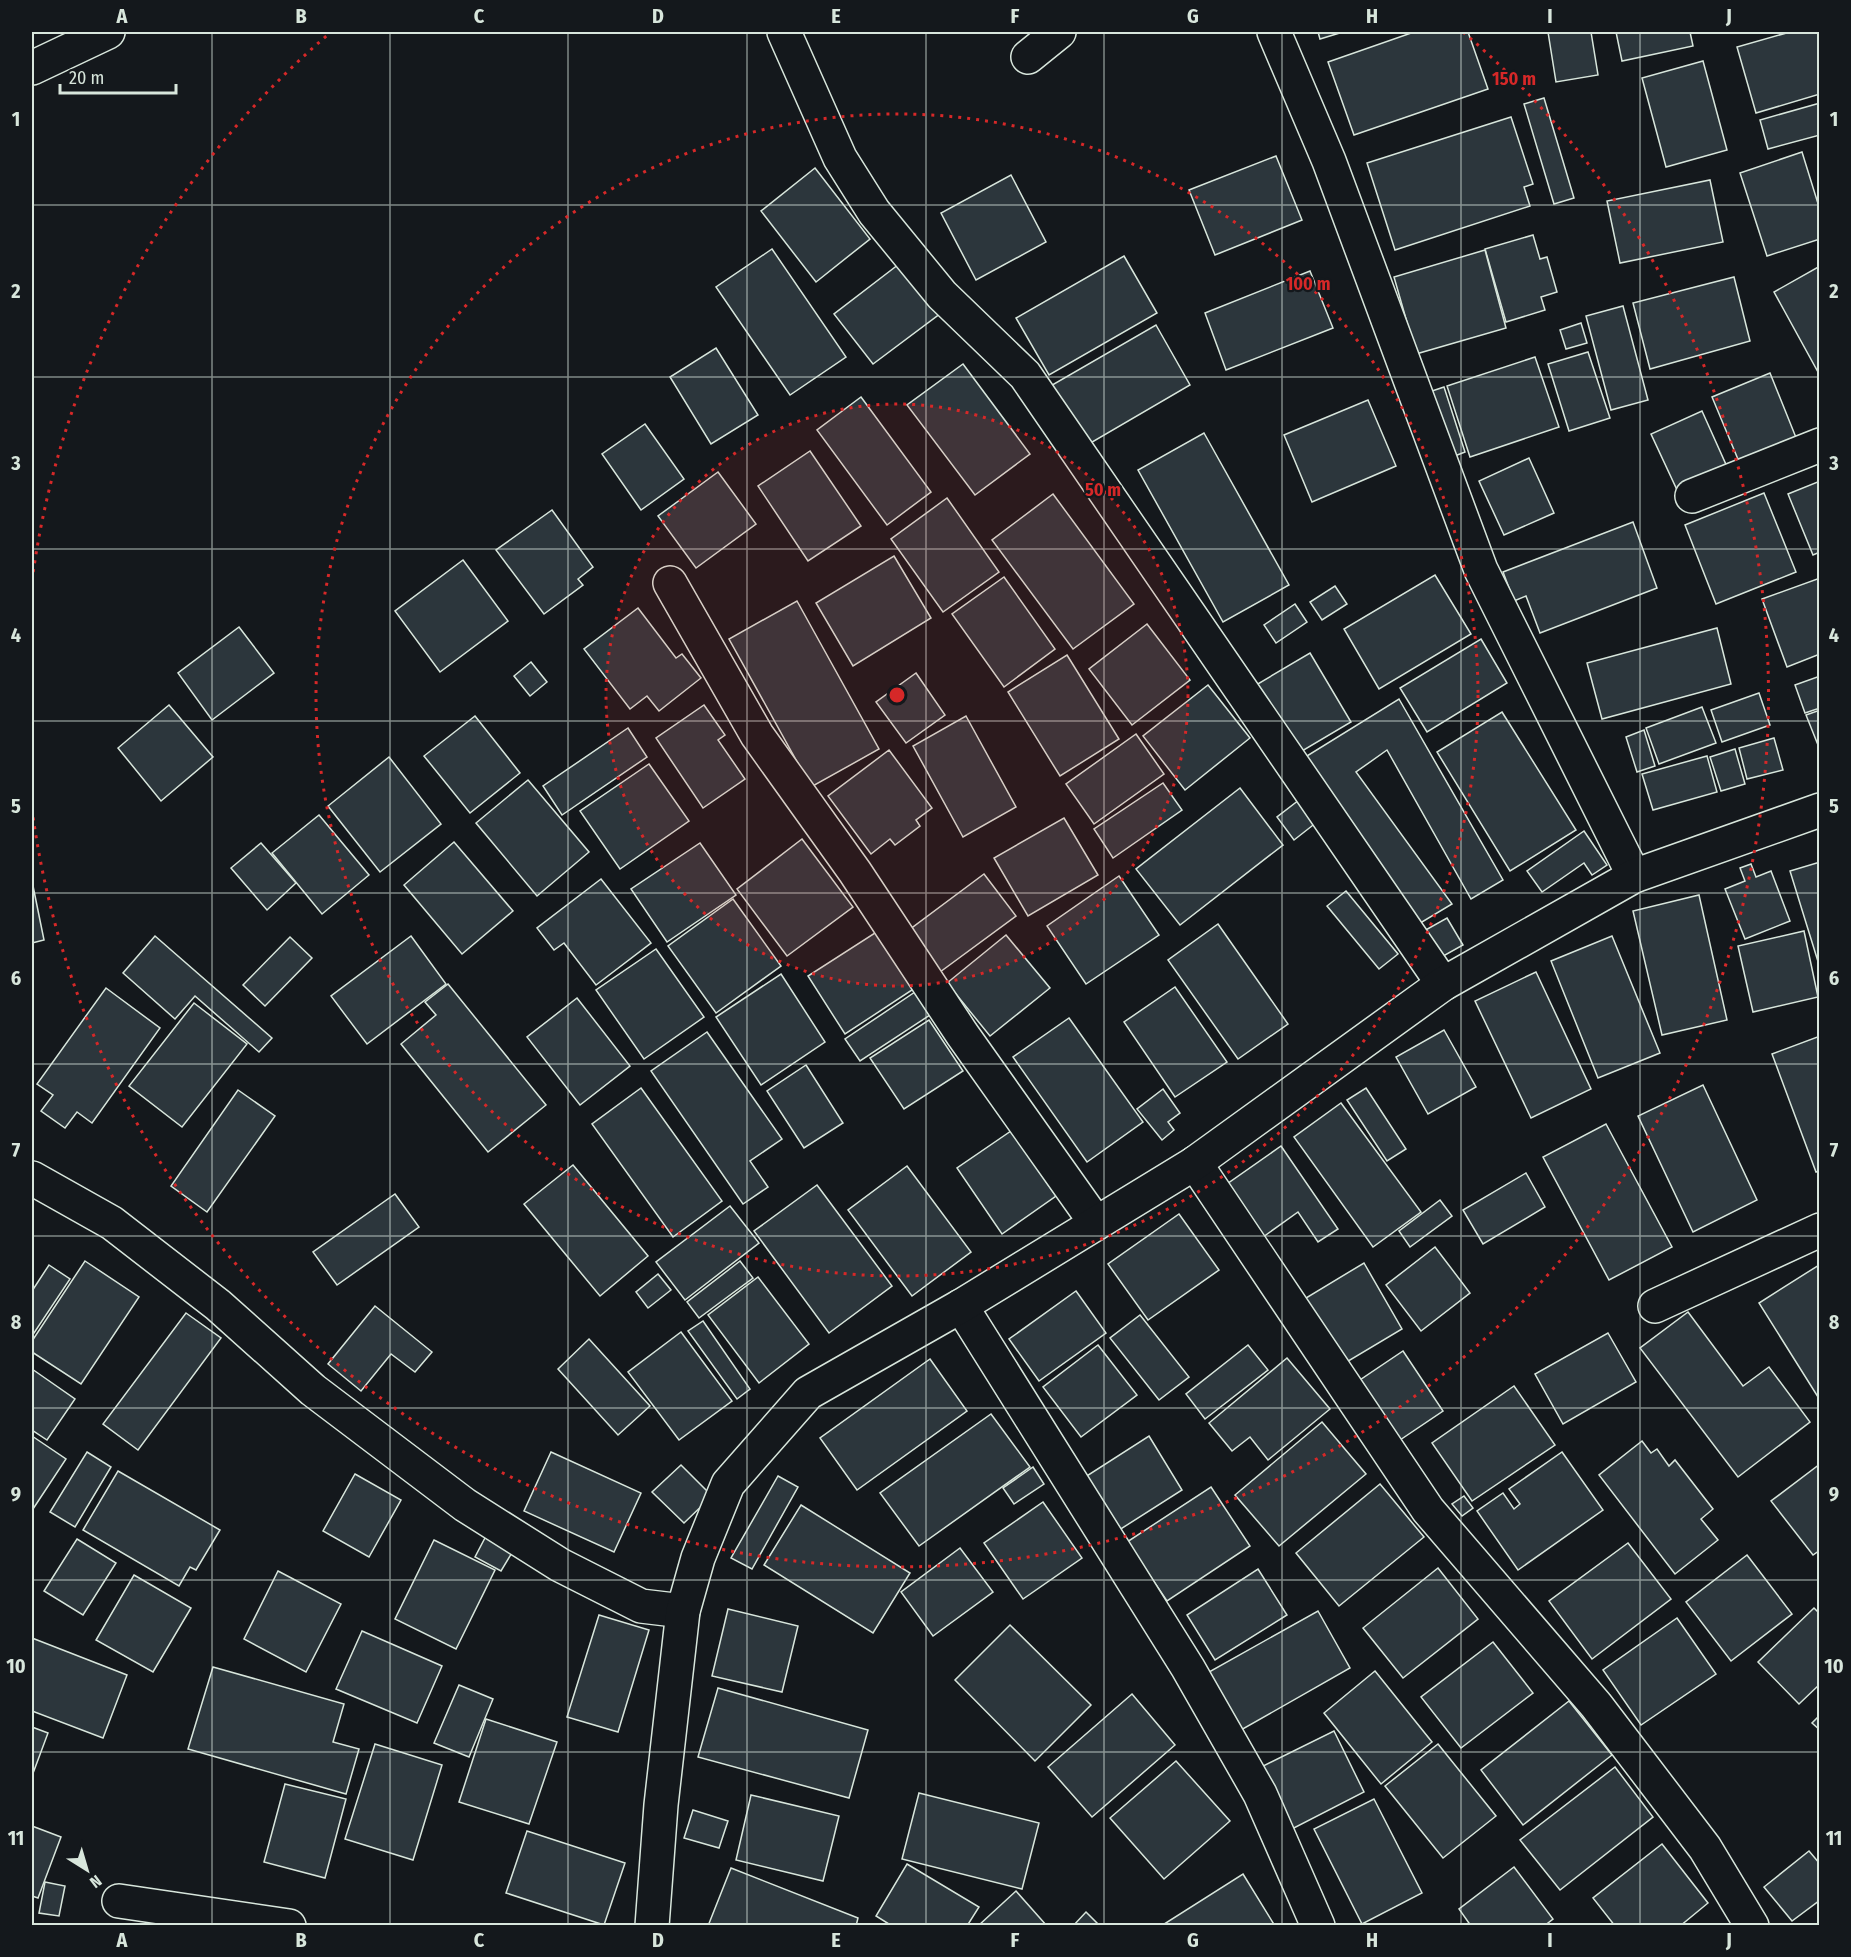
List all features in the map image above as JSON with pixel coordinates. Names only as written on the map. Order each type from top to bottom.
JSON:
[{"type":"street","points":[[32,68],[108,32]]},
{"type":"street","points":[[784,32],[840,158],[874,212],[942,294],[1025,375],[1443,984]]},
{"type":"street","points":[[1028,57],[1059,32]]},
{"type":"street","points":[[1274,32],[1329,161],[1480,570],[1634,876]]},
{"type":"street","points":[[1692,495],[1820,445]]},
{"type":"street","points":[[670,583],[757,735],[855,872],[962,1034],[1096,1223]]},
{"type":"street","points":[[652,1926],[661,1805],[683,1611],[698,1558],[728,1484],[808,1393],[961,1306],[1195,1163],[1443,984],[1634,876],[1820,810]]},
{"type":"street","points":[[1195,1163],[1428,1510],[1596,1705],[1706,1848],[1752,1926]]},
{"type":"street","points":[[32,1178],[112,1223],[218,1305],[313,1390],[465,1505],[560,1565],[641,1606],[683,1611]]},
{"type":"street","points":[[1655,1306],[1820,1230]]},
{"type":"street","points":[[961,1306],[1188,1668],[1260,1794],[1318,1926]]},
{"type":"street","points":[[118,1901],[289,1926]]},
{"type":"building","points":[[1318,32],[1343,32],[1320,39]]},
{"type":"building","points":[[1414,32],[1468,32],[1488,89],[1354,135],[1328,62]]},
{"type":"building","points":[[1548,32],[1591,32],[1598,75],[1556,82]]},
{"type":"building","points":[[1616,32],[1690,32],[1693,46],[1622,61]]},
{"type":"building","points":[[1790,32],[1820,32],[1820,94],[1756,113],[1737,47]]},
{"type":"building","points":[[1703,61],[1727,150],[1666,167],[1642,78]]},
{"type":"building","points":[[1544,98],[1574,198],[1554,204],[1524,104]]},
{"type":"building","points":[[1820,103],[1820,135],[1768,149],[1760,120]]},
{"type":"building","points":[[1511,117],[1533,184],[1524,187],[1530,206],[1395,250],[1367,163]]},
{"type":"building","points":[[1802,152],[1820,210],[1820,239],[1767,256],[1740,173]]},
{"type":"building","points":[[1276,156],[1302,220],[1215,255],[1189,190]]},
{"type":"building","points":[[815,168],[870,239],[816,282],[761,211]]},
{"type":"building","points":[[1011,175],[1046,242],[976,280],[941,213]]},
{"type":"building","points":[[1710,180],[1723,242],[1620,263],[1607,201]]},
{"type":"building","points":[[1533,235],[1540,259],[1547,257],[1557,292],[1541,297],[1545,310],[1506,322],[1485,249]]},
{"type":"building","points":[[772,249],[846,357],[790,395],[716,287]]},
{"type":"building","points":[[1485,250],[1506,328],[1416,354],[1394,277]]},
{"type":"building","points":[[1124,256],[1157,313],[1049,375],[1016,318]]},
{"type":"building","points":[[903,261],[941,313],[873,364],[834,314]]},
{"type":"building","points":[[1820,266],[1820,371],[1818,372],[1774,292]]},
{"type":"building","points":[[1310,271],[1333,328],[1226,370],[1205,313]]},
{"type":"building","points":[[1734,277],[1750,341],[1650,369],[1633,303]]},
{"type":"building","points":[[1623,306],[1648,400],[1611,410],[1586,316]]},
{"type":"building","points":[[1581,323],[1587,343],[1566,349],[1560,330]]},
{"type":"building","points":[[1156,325],[1190,385],[1082,448],[1047,388]]},
{"type":"building","points":[[716,348],[758,415],[711,444],[670,377]]},
{"type":"building","points":[[1588,352],[1610,418],[1569,431],[1548,364]]},
{"type":"building","points":[[1535,357],[1559,427],[1470,457],[1447,386]]},
{"type":"building","points":[[963,364],[1030,454],[975,495],[907,405]]},
{"type":"building","points":[[1770,373],[1797,440],[1740,464],[1712,397]]},
{"type":"building","points":[[1444,387],[1465,452],[1447,459],[1426,393]]},
{"type":"building","points":[[861,397],[931,492],[887,525],[817,430]]},
{"type":"building","points":[[1368,400],[1396,466],[1312,502],[1284,435]]},
{"type":"building","points":[[1702,411],[1728,469],[1678,492],[1651,434]]},
{"type":"building","points":[[645,424],[684,479],[641,510],[602,454]]},
{"type":"building","points":[[1204,433],[1289,585],[1223,622],[1138,470]]},
{"type":"building","points":[[810,451],[861,526],[808,561],[758,486]]},
{"type":"building","points":[[1529,458],[1554,513],[1504,535],[1479,481]]},
{"type":"building","points":[[718,472],[756,524],[696,568],[658,516]]},
{"type":"building","points":[[1820,481],[1820,552],[1813,555],[1788,494]]},
{"type":"building","points":[[1764,493],[1796,572],[1716,604],[1685,525]]},
{"type":"building","points":[[1053,494],[1134,604],[1073,649],[992,540]]},
{"type":"building","points":[[947,498],[999,572],[943,612],[891,539]]},
{"type":"building","points":[[552,510],[593,567],[578,579],[583,585],[544,614],[496,550]]},
{"type":"building","points":[[1633,522],[1657,588],[1540,633],[1526,596],[1514,601],[1503,572]]},
{"type":"building","points":[[894,556],[931,618],[853,666],[816,603]]},
{"type":"building","points":[[463,560],[508,621],[440,672],[395,611]]},
{"type":"building","points":[[1435,575],[1471,634],[1379,689],[1344,629]]},
{"type":"building","points":[[1004,577],[1055,649],[1004,687],[952,614]]},
{"type":"building","points":[[1820,578],[1820,654],[1787,667],[1762,599]]},
{"type":"building","points":[[1335,586],[1347,604],[1322,620],[1310,602]]},
{"type":"building","points":[[797,601],[879,749],[811,787],[729,639]]},
{"type":"building","points":[[1295,604],[1307,622],[1276,643],[1264,625]]},
{"type":"building","points":[[638,608],[676,658],[682,654],[701,678],[659,711],[647,696],[630,709],[584,649]]},
{"type":"building","points":[[1147,624],[1190,680],[1132,725],[1089,669]]},
{"type":"building","points":[[239,627],[274,673],[212,720],[178,673]]},
{"type":"building","points":[[1717,628],[1731,684],[1602,719],[1587,663]]},
{"type":"building","points":[[1481,639],[1507,683],[1427,732],[1400,688]]},
{"type":"building","points":[[1310,653],[1351,722],[1297,754],[1256,685]]},
{"type":"building","points":[[1067,655],[1119,739],[1060,776],[1008,692]]},
{"type":"building","points":[[531,662],[547,682],[530,696],[514,676]]},
{"type":"building","points":[[916,673],[945,715],[906,743],[876,702]]},
{"type":"building","points":[[1820,676],[1820,708],[1805,713],[1795,685]]},
{"type":"building","points":[[1208,685],[1250,738],[1185,790],[1143,736]]},
{"type":"building","points":[[1759,693],[1770,725],[1722,742],[1711,710]]},
{"type":"building","points":[[1399,699],[1503,880],[1471,899],[1387,750],[1356,772],[1452,904],[1417,925],[1302,759]]},
{"type":"building","points":[[169,705],[213,757],[161,801],[118,748]]},
{"type":"building","points":[[704,705],[725,735],[718,740],[745,779],[703,808],[656,738]]},
{"type":"building","points":[[1702,707],[1716,743],[1659,764],[1646,728]]},
{"type":"building","points":[[1820,710],[1820,750],[1806,715]]},
{"type":"building","points":[[1502,712],[1576,830],[1510,871],[1437,752]]},
{"type":"building","points":[[475,716],[520,773],[470,813],[424,756]]},
{"type":"building","points":[[966,716],[1016,807],[963,837],[913,746]]},
{"type":"building","points":[[628,728],[647,757],[562,815],[543,786]]},
{"type":"building","points":[[1644,730],[1655,766],[1637,772],[1626,737]]},
{"type":"building","points":[[1136,734],[1164,774],[1094,824],[1066,784]]},
{"type":"building","points":[[1774,738],[1783,770],[1747,779],[1739,748]]},
{"type":"building","points":[[1735,749],[1745,784],[1721,791],[1710,757]]},
{"type":"building","points":[[889,750],[932,808],[916,820],[920,826],[895,845],[890,839],[871,854],[828,796]]},
{"type":"building","points":[[1707,756],[1717,792],[1653,810],[1642,774]]},
{"type":"building","points":[[389,757],[441,824],[380,872],[328,806]]},
{"type":"building","points":[[649,764],[689,821],[620,869],[580,811]]},
{"type":"building","points":[[528,780],[589,852],[537,896],[476,823]]},
{"type":"building","points":[[1163,783],[1182,810],[1113,858],[1094,829]]},
{"type":"building","points":[[1240,788],[1283,845],[1180,925],[1136,869]]},
{"type":"building","points":[[1299,800],[1317,822],[1294,840],[1277,817]]},
{"type":"building","points":[[319,815],[369,875],[322,914],[272,853]]},
{"type":"building","points":[[1064,818],[1098,875],[1028,916],[994,858]]},
{"type":"building","points":[[1584,831],[1607,865],[1592,875],[1584,863],[1542,892],[1527,871]]},
{"type":"building","points":[[802,839],[853,907],[787,956],[737,889]]},
{"type":"building","points":[[454,842],[513,911],[462,954],[404,885]]},
{"type":"building","points":[[261,843],[296,883],[267,910],[231,868]]},
{"type":"building","points":[[700,843],[736,895],[667,942],[631,889]]},
{"type":"building","points":[[1820,862],[1820,968],[1790,871]]},
{"type":"building","points":[[1751,864],[1756,877],[1771,871],[1790,921],[1745,939],[1725,889],[1745,881],[1740,868]]},
{"type":"building","points":[[984,874],[1016,916],[940,972],[909,930]]},
{"type":"building","points":[[1119,876],[1159,935],[1086,984],[1047,926]]},
{"type":"building","points":[[601,879],[651,943],[596,985],[564,943],[554,950],[537,928]]},
{"type":"building","points":[[32,881],[44,940],[32,943]]},
{"type":"building","points":[[1346,891],[1398,954],[1379,969],[1327,906]]},
{"type":"building","points":[[1699,895],[1727,1020],[1662,1035],[1633,911]]},
{"type":"building","points":[[733,899],[781,966],[716,1013],[668,946]]},
{"type":"building","points":[[1447,918],[1463,945],[1438,959],[1422,932]]},
{"type":"building","points":[[1218,924],[1288,1024],[1238,1059],[1168,960]]},
{"type":"building","points":[[878,931],[915,988],[845,1034],[808,976]]},
{"type":"building","points":[[1804,931],[1818,997],[1753,1012],[1738,946]]},
{"type":"building","points":[[1006,935],[1050,988],[990,1036],[947,983]]},
{"type":"building","points":[[155,936],[272,1038],[259,1052],[195,996],[175,1019],[123,973]]},
{"type":"building","points":[[411,936],[446,984],[367,1044],[331,996]]},
{"type":"building","points":[[1612,936],[1660,1053],[1598,1078],[1551,961]]},
{"type":"building","points":[[290,937],[312,958],[265,1006],[243,985]]},
{"type":"building","points":[[656,949],[704,1017],[644,1059],[596,990]]},
{"type":"building","points":[[1536,972],[1591,1089],[1531,1118],[1475,1001]]},
{"type":"building","points":[[781,974],[825,1042],[761,1085],[716,1017]]},
{"type":"building","points":[[448,984],[546,1105],[488,1152],[401,1044],[436,1015],[425,1002]]},
{"type":"building","points":[[1175,987],[1227,1062],[1175,1097],[1124,1022]]},
{"type":"building","points":[[106,988],[160,1028],[92,1123],[77,1112],[65,1128],[41,1111],[53,1095],[37,1084]]},
{"type":"building","points":[[915,992],[930,1015],[860,1061],[845,1039]]},
{"type":"building","points":[[577,998],[630,1066],[580,1105],[527,1037]]},
{"type":"building","points":[[194,1003],[247,1044],[182,1127],[129,1086]]},
{"type":"building","points":[[1069,1018],[1143,1122],[1087,1162],[1013,1057]]},
{"type":"building","points":[[929,1020],[963,1071],[904,1109],[870,1058]]},
{"type":"building","points":[[1444,1030],[1476,1087],[1428,1114],[1396,1057]]},
{"type":"building","points":[[707,1032],[782,1139],[750,1161],[768,1187],[743,1204],[651,1071]]},
{"type":"building","points":[[1820,1036],[1820,1171],[1816,1172],[1772,1054]]},
{"type":"building","points":[[806,1065],[843,1123],[804,1148],[767,1091]]},
{"type":"building","points":[[1703,1085],[1757,1200],[1693,1232],[1638,1116]]},
{"type":"building","points":[[641,1088],[722,1201],[673,1237],[592,1124]]},
{"type":"building","points":[[1366,1088],[1406,1149],[1387,1161],[1347,1100]]},
{"type":"building","points":[[1163,1089],[1180,1113],[1168,1122],[1174,1130],[1162,1140],[1137,1109]]},
{"type":"building","points":[[238,1090],[275,1116],[207,1212],[171,1186]]},
{"type":"building","points":[[1341,1103],[1421,1212],[1373,1247],[1294,1137]]},
{"type":"building","points":[[1606,1124],[1672,1247],[1609,1280],[1543,1157]]},
{"type":"building","points":[[1011,1131],[1056,1196],[1002,1234],[957,1168]]},
{"type":"building","points":[[1281,1146],[1338,1229],[1318,1242],[1298,1212],[1263,1237],[1227,1184]]},
{"type":"building","points":[[573,1165],[648,1256],[600,1296],[524,1204]]},
{"type":"building","points":[[907,1166],[971,1252],[912,1296],[848,1210]]},
{"type":"building","points":[[1526,1173],[1545,1207],[1483,1244],[1463,1210]]},
{"type":"building","points":[[817,1185],[892,1286],[829,1333],[754,1231]]},
{"type":"building","points":[[395,1194],[419,1227],[337,1285],[313,1252]]},
{"type":"building","points":[[1440,1200],[1452,1216],[1410,1247],[1399,1231]]},
{"type":"building","points":[[730,1206],[759,1243],[685,1300],[656,1262]]},
{"type":"building","points":[[1179,1214],[1219,1270],[1148,1320],[1108,1264]]},
{"type":"building","points":[[1435,1247],[1470,1293],[1421,1331],[1386,1285]]},
{"type":"building","points":[[85,1261],[139,1297],[81,1384],[32,1352],[32,1341]]},
{"type":"building","points":[[740,1261],[753,1278],[699,1318],[687,1302]]},
{"type":"building","points":[[1364,1263],[1402,1329],[1340,1366],[1301,1301]]},
{"type":"building","points":[[49,1265],[70,1279],[32,1336],[32,1291]]},
{"type":"building","points":[[1819,1265],[1820,1396],[1818,1397],[1759,1303]]},
{"type":"building","points":[[658,1274],[671,1290],[648,1308],[636,1292]]},
{"type":"building","points":[[758,1277],[809,1344],[759,1383],[708,1315]]},
{"type":"building","points":[[1076,1291],[1106,1333],[1039,1381],[1009,1339]]},
{"type":"building","points":[[375,1306],[432,1352],[415,1372],[391,1354],[361,1391],[328,1364]]},
{"type":"building","points":[[1688,1312],[1743,1386],[1769,1367],[1810,1422],[1738,1477],[1640,1348]]},
{"type":"building","points":[[186,1313],[221,1338],[138,1450],[103,1424]]},
{"type":"building","points":[[1140,1315],[1189,1377],[1159,1400],[1110,1338]]},
{"type":"building","points":[[703,1321],[750,1389],[737,1399],[688,1331]]},
{"type":"building","points":[[681,1332],[732,1401],[679,1440],[628,1372]]},
{"type":"building","points":[[1608,1333],[1636,1382],[1563,1424],[1535,1374]]},
{"type":"building","points":[[589,1339],[650,1406],[618,1435],[558,1369]]},
{"type":"building","points":[[1098,1345],[1137,1395],[1081,1437],[1043,1387]]},
{"type":"building","points":[[1248,1345],[1268,1370],[1205,1419],[1186,1394]]},
{"type":"building","points":[[1403,1351],[1443,1411],[1394,1444],[1354,1384]]},
{"type":"building","points":[[1287,1358],[1330,1409],[1268,1460],[1250,1437],[1232,1451],[1209,1423]]},
{"type":"building","points":[[930,1359],[967,1411],[857,1490],[820,1438]]},
{"type":"building","points":[[32,1369],[75,1399],[47,1440],[32,1430]]},
{"type":"building","points":[[1514,1386],[1555,1445],[1472,1501],[1432,1443]]},
{"type":"building","points":[[991,1414],[1030,1467],[919,1546],[880,1493]]},
{"type":"building","points":[[1322,1422],[1366,1474],[1279,1546],[1235,1495]]},
{"type":"building","points":[[32,1436],[66,1459],[33,1509],[32,1508]]},
{"type":"building","points":[[1149,1436],[1182,1490],[1116,1532],[1082,1479]]},
{"type":"building","points":[[1642,1441],[1651,1453],[1657,1449],[1669,1466],[1675,1460],[1713,1509],[1701,1519],[1718,1540],[1675,1574],[1599,1475]]},
{"type":"building","points":[[87,1452],[111,1467],[75,1527],[50,1512]]},
{"type":"building","points":[[551,1452],[641,1493],[614,1552],[524,1511]]},
{"type":"building","points":[[1562,1452],[1603,1510],[1518,1570],[1477,1511],[1503,1493],[1514,1509],[1520,1504],[1509,1489]]},
{"type":"building","points":[[1820,1464],[1820,1550],[1813,1555],[1771,1501]]},
{"type":"building","points":[[681,1465],[712,1496],[684,1523],[652,1492]]},
{"type":"building","points":[[1033,1467],[1044,1484],[1014,1504],[1003,1488]]},
{"type":"building","points":[[118,1471],[220,1530],[196,1570],[190,1567],[179,1586],[83,1530]]},
{"type":"building","points":[[355,1474],[401,1500],[369,1557],[323,1531]]},
{"type":"building","points":[[778,1476],[798,1487],[752,1569],[731,1558]]},
{"type":"building","points":[[1380,1484],[1424,1537],[1339,1606],[1296,1553]]},
{"type":"building","points":[[1211,1487],[1250,1546],[1167,1601],[1127,1542]]},
{"type":"building","points":[[1464,1496],[1473,1508],[1462,1516],[1452,1504]]},
{"type":"building","points":[[1043,1502],[1082,1558],[1023,1599],[984,1543]]},
{"type":"building","points":[[801,1505],[910,1573],[873,1633],[764,1565]]},
{"type":"building","points":[[486,1536],[513,1551],[501,1571],[475,1557]]},
{"type":"building","points":[[77,1539],[116,1563],[83,1615],[44,1591]]},
{"type":"building","points":[[434,1540],[495,1570],[456,1649],[395,1619]]},
{"type":"building","points":[[1628,1543],[1671,1599],[1592,1659],[1549,1601]]},
{"type":"building","points":[[960,1548],[993,1592],[933,1636],[901,1592]]},
{"type":"building","points":[[1747,1555],[1792,1614],[1731,1661],[1686,1602]]},
{"type":"building","points":[[1438,1568],[1478,1619],[1403,1678],[1363,1628]]},
{"type":"building","points":[[1258,1569],[1287,1615],[1215,1660],[1187,1615]]},
{"type":"building","points":[[278,1571],[341,1604],[306,1672],[244,1639]]},
{"type":"building","points":[[134,1575],[191,1608],[153,1672],[96,1640]]},
{"type":"building","points":[[1814,1608],[1820,1614],[1820,1684],[1799,1704],[1758,1662]]},
{"type":"building","points":[[728,1609],[798,1626],[782,1692],[712,1676]]},
{"type":"building","points":[[1318,1611],[1350,1668],[1241,1730],[1209,1672]]},
{"type":"building","points":[[599,1615],[649,1630],[618,1732],[567,1717]]},
{"type":"building","points":[[1677,1618],[1716,1674],[1641,1725],[1603,1670]]},
{"type":"building","points":[[1010,1625],[1091,1705],[1035,1761],[955,1680]]},
{"type":"building","points":[[362,1631],[442,1666],[417,1723],[336,1689]]},
{"type":"building","points":[[32,1638],[127,1675],[103,1738],[32,1711]]},
{"type":"building","points":[[1493,1642],[1533,1693],[1461,1748],[1421,1697]]},
{"type":"building","points":[[213,1667],[344,1704],[333,1742],[359,1749],[346,1794],[188,1749]]},
{"type":"building","points":[[1375,1671],[1432,1742],[1381,1784],[1324,1713]]},
{"type":"building","points":[[459,1685],[493,1699],[469,1757],[434,1743]]},
{"type":"building","points":[[718,1688],[868,1730],[849,1798],[698,1757]]},
{"type":"building","points":[[1132,1694],[1175,1745],[1092,1817],[1048,1767]]},
{"type":"building","points":[[1569,1701],[1612,1755],[1523,1825],[1481,1770]]},
{"type":"building","points":[[1820,1715],[1820,1730],[1812,1723]]},
{"type":"building","points":[[486,1719],[557,1742],[529,1824],[459,1802]]},
{"type":"building","points":[[32,1727],[48,1733],[32,1776]]},
{"type":"building","points":[[1334,1731],[1364,1792],[1290,1830],[1259,1768]]},
{"type":"building","points":[[375,1744],[442,1765],[413,1860],[345,1839]]},
{"type":"building","points":[[1438,1744],[1496,1816],[1443,1858],[1385,1786]]},
{"type":"building","points":[[1176,1761],[1230,1821],[1164,1879],[1110,1818]]},
{"type":"building","points":[[1615,1767],[1653,1817],[1560,1890],[1520,1840]]},
{"type":"building","points":[[285,1784],[346,1799],[325,1878],[264,1862]]},
{"type":"building","points":[[919,1793],[1039,1823],[1022,1889],[902,1859]]},
{"type":"building","points":[[751,1795],[839,1816],[823,1881],[736,1860]]},
{"type":"building","points":[[1374,1799],[1422,1893],[1362,1924],[1314,1829]]},
{"type":"building","points":[[693,1810],[728,1821],[719,1848],[684,1838]]},
{"type":"building","points":[[32,1826],[61,1837],[38,1898],[32,1896]]},
{"type":"building","points":[[527,1831],[625,1863],[604,1925],[506,1893]]},
{"type":"building","points":[[1662,1844],[1708,1903],[1680,1926],[1615,1926],[1593,1898]]},
{"type":"building","points":[[1809,1851],[1820,1864],[1820,1900],[1792,1921],[1764,1887]]},
{"type":"building","points":[[907,1864],[979,1907],[967,1926],[892,1926],[876,1916]]},
{"type":"building","points":[[1514,1867],[1553,1919],[1544,1926],[1471,1926],[1459,1909]]},
{"type":"building","points":[[731,1868],[858,1918],[856,1926],[708,1926]]},
{"type":"building","points":[[1243,1874],[1275,1926],[1161,1926]]},
{"type":"building","points":[[45,1882],[65,1886],[59,1916],[39,1913]]},
{"type":"building","points":[[1016,1891],[1047,1926],[978,1926]]},
{"type":"building","points":[[1086,1912],[1100,1926],[1073,1926]]}]
